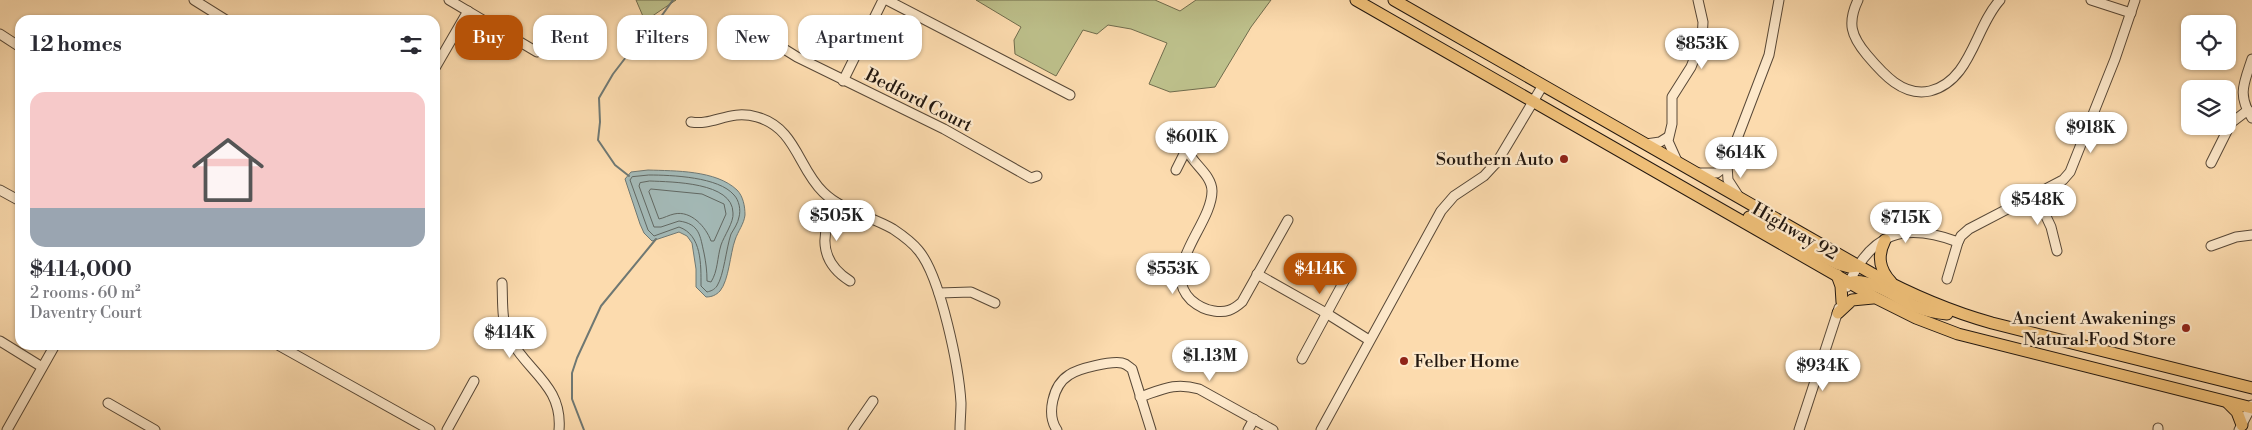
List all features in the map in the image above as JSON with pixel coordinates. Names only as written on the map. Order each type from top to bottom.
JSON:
[{"type":"main road","name":"Highway 92","points":[[1356,0],[1849,283],[1916,318],[1958,334],[2252,407]]},
{"type":"main road","name":"Highway 92","points":[[1394,0],[1896,286],[1962,314],[2252,388]]},
{"type":"main road","points":[[1721,209],[1756,221],[1838,264],[1849,267],[1858,266]]},
{"type":"main road","points":[[1885,240],[1881,249],[1880,262],[1885,274],[1896,286]]},
{"type":"main road","points":[[1836,275],[1842,291],[1840,307]]},
{"type":"main road","points":[[1849,283],[1859,281],[1869,283],[1925,310],[1962,314]]},
{"type":"main road","points":[[1840,307],[1852,300],[1867,297],[1876,298]]},
{"type":"main road","points":[[2226,402],[2237,412],[2240,428]]},
{"type":"street","points":[[194,0],[218,15]]},
{"type":"street","points":[[449,0],[533,50]]},
{"type":"street","points":[[844,81],[883,0]]},
{"type":"street","points":[[887,0],[1070,95]]},
{"type":"street","points":[[1405,0],[1414,12]]},
{"type":"street","points":[[1678,162],[1670,149],[1668,137],[1672,124],[1672,97],[1691,67],[1702,39],[1703,22],[1698,0]]},
{"type":"street","points":[[1740,197],[1728,180],[1727,165],[1769,55],[1779,0]]},
{"type":"street","points":[[1858,0],[1852,15],[1852,26],[1856,41],[1890,79],[1908,90],[1920,92],[1938,89],[1955,78],[1990,13],[2000,0]]},
{"type":"street","points":[[2091,0],[2131,14]]},
{"type":"street","points":[[1947,278],[1958,242],[1961,236],[1969,229],[2063,180],[2070,172],[2110,75],[2135,0]]},
{"type":"street","points":[[440,59],[468,11]]},
{"type":"street","points":[[0,34],[15,44]]},
{"type":"street","name":"Bedford Court","points":[[788,51],[844,81],[942,128],[1031,178],[1037,176]]},
{"type":"street","points":[[2211,163],[2231,123],[2250,114],[2242,91],[2252,59]]},
{"type":"street","points":[[1321,430],[1441,210],[1454,196],[1484,176],[1494,166],[1544,85]]},
{"type":"street","points":[[691,122],[708,122],[735,114],[758,117],[770,122],[781,129],[792,142],[814,181],[824,193],[837,202],[892,229],[908,240],[919,251],[928,265],[939,292],[958,378],[961,405],[960,430]]},
{"type":"street","points":[[1176,170],[1196,128]]},
{"type":"street","points":[[1646,144],[1656,144],[1668,137]]},
{"type":"street","points":[[1188,146],[1190,156],[1209,180],[1212,191],[1203,220],[1182,263],[1180,273],[1186,295],[1207,310],[1222,313],[1234,309],[1242,302],[1288,220]]},
{"type":"street","points":[[1696,172],[1717,173],[1727,165]]},
{"type":"street","points":[[0,190],[15,198]]},
{"type":"street","points":[[2036,194],[2051,227],[2058,251]]},
{"type":"street","points":[[837,202],[827,224],[825,242],[827,256],[832,268],[850,281]]},
{"type":"street","points":[[1799,430],[1849,283],[1858,266],[1871,250],[1899,233],[1918,231],[1958,242]]},
{"type":"street","points":[[2211,246],[2236,237],[2252,235]]},
{"type":"street","points":[[1302,359],[1349,272]]},
{"type":"street","points":[[1257,274],[1369,340]]},
{"type":"street","points":[[502,283],[506,328],[520,352],[551,390],[556,404],[559,430]]},
{"type":"street","points":[[939,292],[971,292],[996,303]]},
{"type":"street","points":[[0,342],[42,367]]},
{"type":"street","points":[[7,430],[52,350]]},
{"type":"street","points":[[287,350],[430,430]]},
{"type":"street","points":[[1057,430],[1050,414],[1051,404],[1067,376],[1077,371],[1120,362],[1126,364],[1132,370],[1151,430]]},
{"type":"street","points":[[447,430],[474,381]]},
{"type":"street","points":[[1140,397],[1168,387],[1187,386],[1199,389],[1273,430]]},
{"type":"street","points":[[853,430],[873,401]]},
{"type":"street","points":[[108,403],[155,430]]},
{"type":"street","points":[[2240,428],[2252,407]]},
{"type":"street","points":[[1248,430],[1254,420]]},
{"type":"green space","points":[[636,0],[676,0],[654,15],[642,15]]},
{"type":"green space","points":[[976,0],[1155,0],[1180,11],[1196,0],[1271,0],[1251,27],[1215,87],[1170,92],[1149,84],[1167,43],[1131,29],[1108,25],[1097,34],[1083,30],[1056,76],[1015,54],[1014,40],[1021,27]]},
{"type":"water","points":[[648,170],[682,171],[707,175],[728,183],[741,195],[745,215],[735,240],[723,286],[715,295],[706,297],[696,287],[696,269],[692,243],[687,236],[679,232],[652,241],[644,233],[625,179],[631,172]]},
{"type":"waterway","points":[[629,176],[615,165],[598,140],[600,122],[599,98],[613,74],[636,44],[650,32],[673,0]]},
{"type":"waterway","points":[[584,430],[572,399],[572,373],[577,358],[601,306],[656,239]]},
{"type":"place","name":"Southern Auto","points":[[1564,159]]},
{"type":"place","name":"Ancient Awakenings Natural Food Store","points":[[2186,328]]},
{"type":"place","name":"Felber Home","points":[[1404,361]]}]
